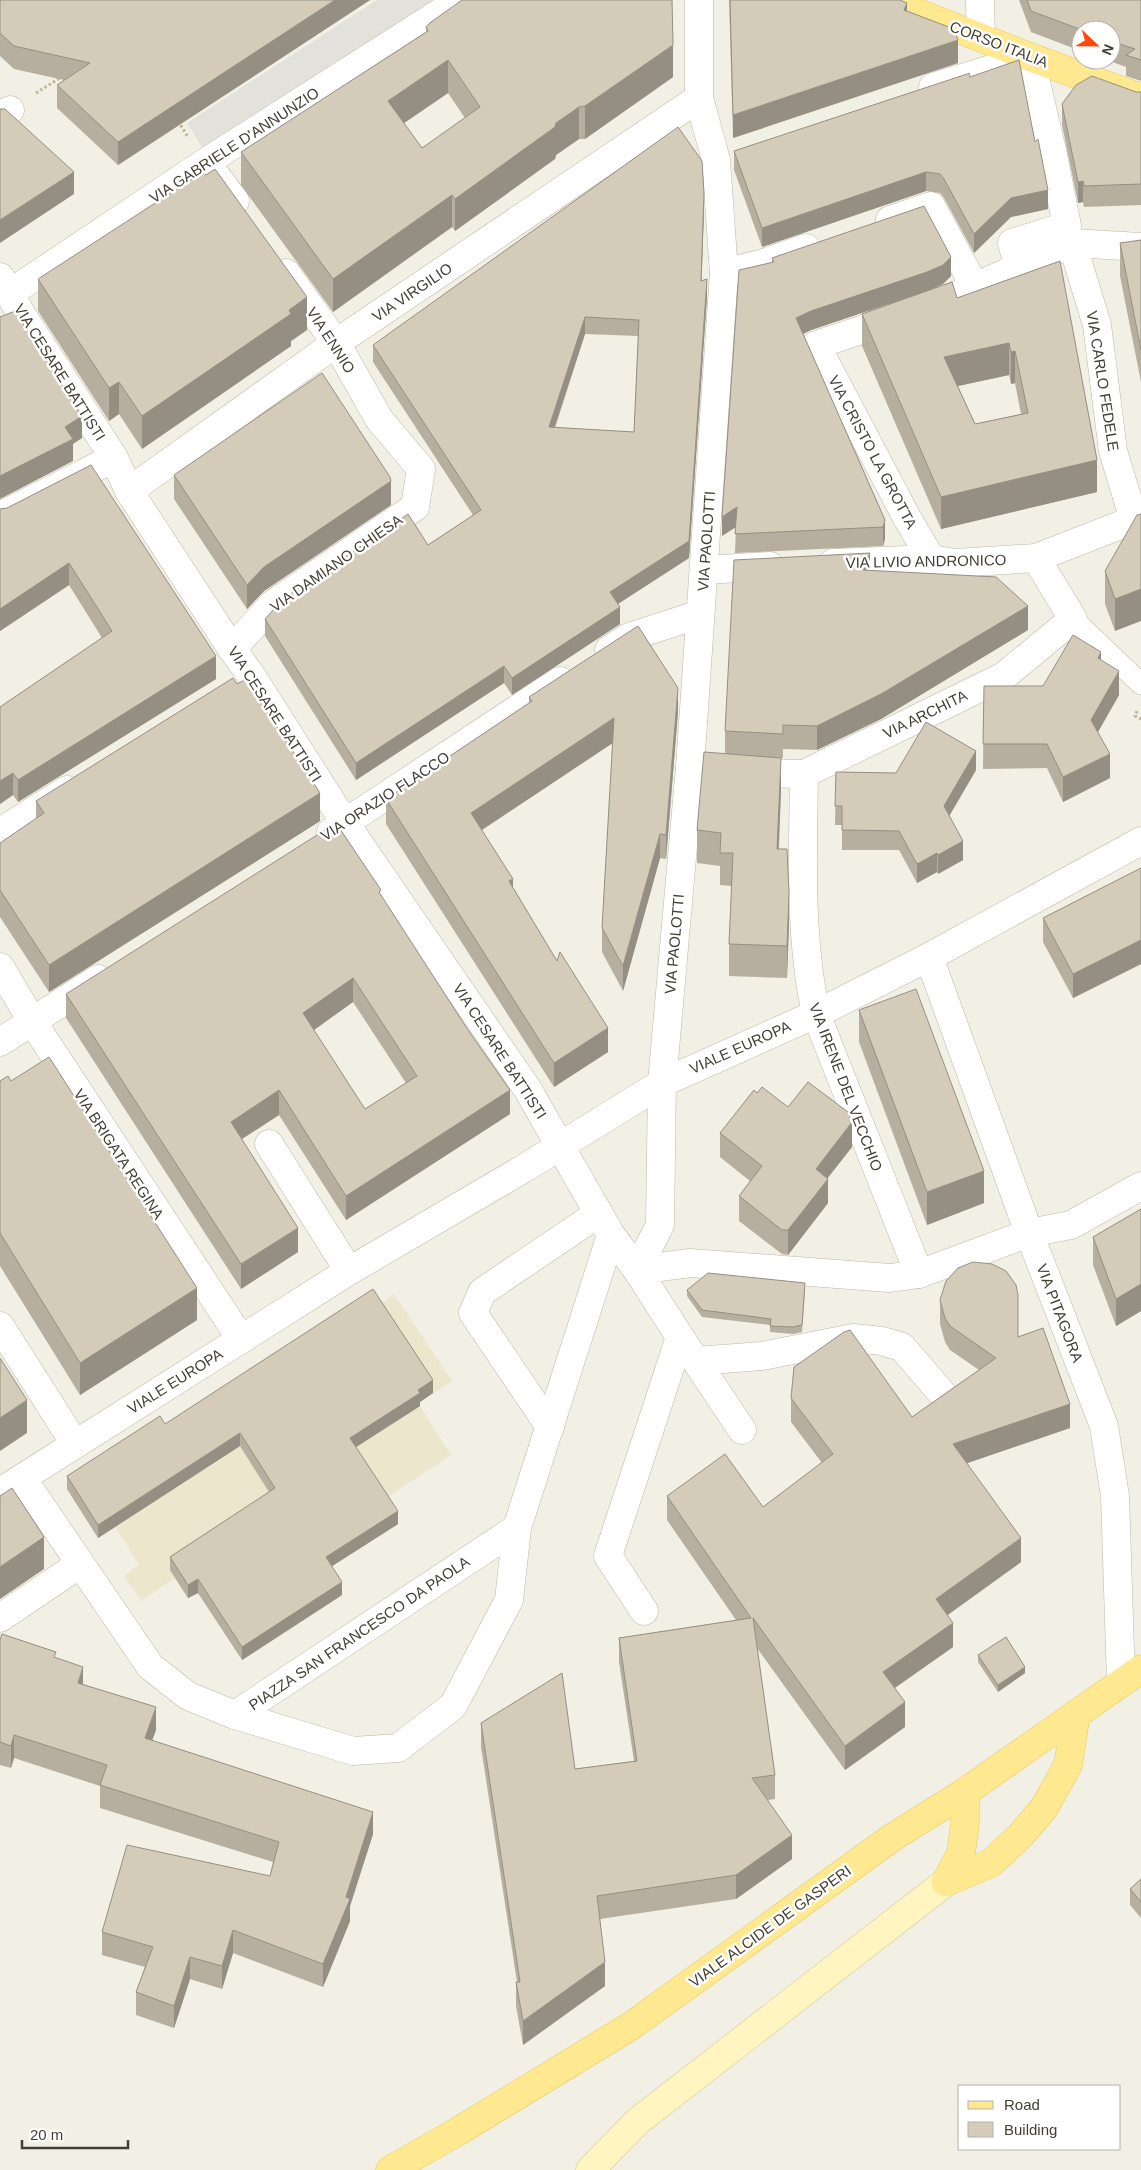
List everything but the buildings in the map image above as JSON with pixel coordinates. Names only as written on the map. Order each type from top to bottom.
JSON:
[{"type":"main road","name":"CORSO ITALIA","points":[[885,0],[1141,98]]},
{"type":"main road","name":"VIALE ALCIDE DE GASPERI","points":[[390,2170],[457,2132],[631,2026],[893,1837],[965,1792],[1131,1675]]},
{"type":"main road","points":[[590,2170],[638,2121],[946,1882],[991,1863],[1020,1836],[1044,1808],[1068,1766],[1076,1714]]},
{"type":"main road","points":[[946,1882],[961,1853],[965,1824],[965,1792]]},
{"type":"street","name":"VIA GABRIELE D'ANNUNZIO","points":[[8,302],[206,162],[460,0]]},
{"type":"street","name":"VIA PAOLOTTI","points":[[662,1083],[690,767],[724,272],[726,157],[699,98],[698,0]]},
{"type":"street","points":[[980,0],[981,37]]},
{"type":"street","points":[[905,97],[1030,57],[1067,226],[1012,243],[1019,266]]},
{"type":"street","name":"VIA VIRGILIO","points":[[129,491],[336,343],[699,98]]},
{"type":"street","points":[[206,162],[252,225]]},
{"type":"street","points":[[864,228],[931,206],[975,287],[1072,243],[1141,247]]},
{"type":"street","points":[[724,272],[764,263],[828,241]]},
{"type":"street","name":"VIA CARLO FEDELE","points":[[1072,243],[1096,325],[1113,451],[1138,518]]},
{"type":"street","name":"VIA ENNIO","points":[[274,256],[336,343],[379,419],[421,469]]},
{"type":"street","name":"VIA CRISTO LA GROTTA","points":[[931,559],[906,516],[816,345],[933,306],[975,287]]},
{"type":"street","name":"VIA CESARE BATTISTI","points":[[8,302],[114,458],[129,491],[251,675],[345,822],[528,1090],[560,1145]]},
{"type":"street","points":[[0,516],[114,458]]},
{"type":"street","name":"VIA DAMIANO CHIESA","points":[[232,649],[273,604],[415,507],[421,469]]},
{"type":"street","name":"VIA LIVIO ANDRONICO","points":[[704,570],[931,559],[956,564],[1036,558],[1138,518]]},
{"type":"street","points":[[1036,558],[1073,619]]},
{"type":"street","name":"VIA ORAZIO FLACCO","points":[[312,843],[629,637],[700,614]]},
{"type":"street","name":"VIA ARCHITA","points":[[690,767],[748,773],[804,774],[1004,676],[1073,619]]},
{"type":"street","points":[[226,690],[251,675]]},
{"type":"street","points":[[0,832],[92,774]]},
{"type":"street","name":"VIA IRENE DEL VECCHIO","points":[[804,774],[802,895],[808,978],[816,1014],[919,1274]]},
{"type":"street","name":"VIALE EUROPA","points":[[11,1485],[349,1271],[662,1083],[816,1014],[929,957],[1141,841]]},
{"type":"street","name":"VIA PITAGORA","points":[[929,957],[1029,1233],[1104,1426],[1115,1496],[1131,1675]]},
{"type":"street","points":[[0,1042],[122,964]]},
{"type":"street","name":"VIA BRIGATA REGINA","points":[[0,967],[32,1021],[241,1339]]},
{"type":"street","points":[[637,1270],[660,1225],[662,1083]]},
{"type":"street","points":[[268,1144],[349,1271]]},
{"type":"street","points":[[560,1145],[605,1224],[742,1430]]},
{"type":"street","points":[[637,1270],[690,1263],[890,1278],[919,1274],[1029,1233],[1071,1225],[1141,1186]]},
{"type":"street","points":[[550,1427],[473,1313],[482,1292],[605,1224]]},
{"type":"street","name":"PIAZZA SAN FRANCESCO DA PAOLA","points":[[235,1715],[353,1751],[398,1748],[453,1706],[508,1600],[517,1528],[550,1427],[605,1224]]},
{"type":"street","points":[[0,1326],[75,1444]]},
{"type":"street","points":[[644,1611],[608,1556],[680,1337]]},
{"type":"street","points":[[696,1361],[762,1356],[853,1338],[882,1341],[902,1347],[945,1397]]},
{"type":"street","points":[[11,1485],[80,1564],[150,1666],[188,1696],[235,1715]]},
{"type":"street","name":"PIAZZA SAN FRANCESCO DA PAOLA","points":[[235,1715],[517,1528]]},
{"type":"street","points":[[0,1618],[80,1564]]},
{"type":"lane","points":[[1073,619],[1141,684]]},
{"type":"path","points":[[3,110],[65,75]]},
{"type":"path","points":[[174,116],[206,162]]},
{"type":"shaded area","points":[[377,0],[433,0],[203,149],[187,123]]},
{"type":"shaded area","points":[[394,1294],[452,1381],[418,1403],[451,1455],[383,1500],[321,1563],[342,1595],[242,1660],[198,1593],[188,1599],[175,1578],[141,1601],[124,1576],[139,1564],[115,1527],[98,1538],[67,1489],[160,1429],[377,1307]]}]
